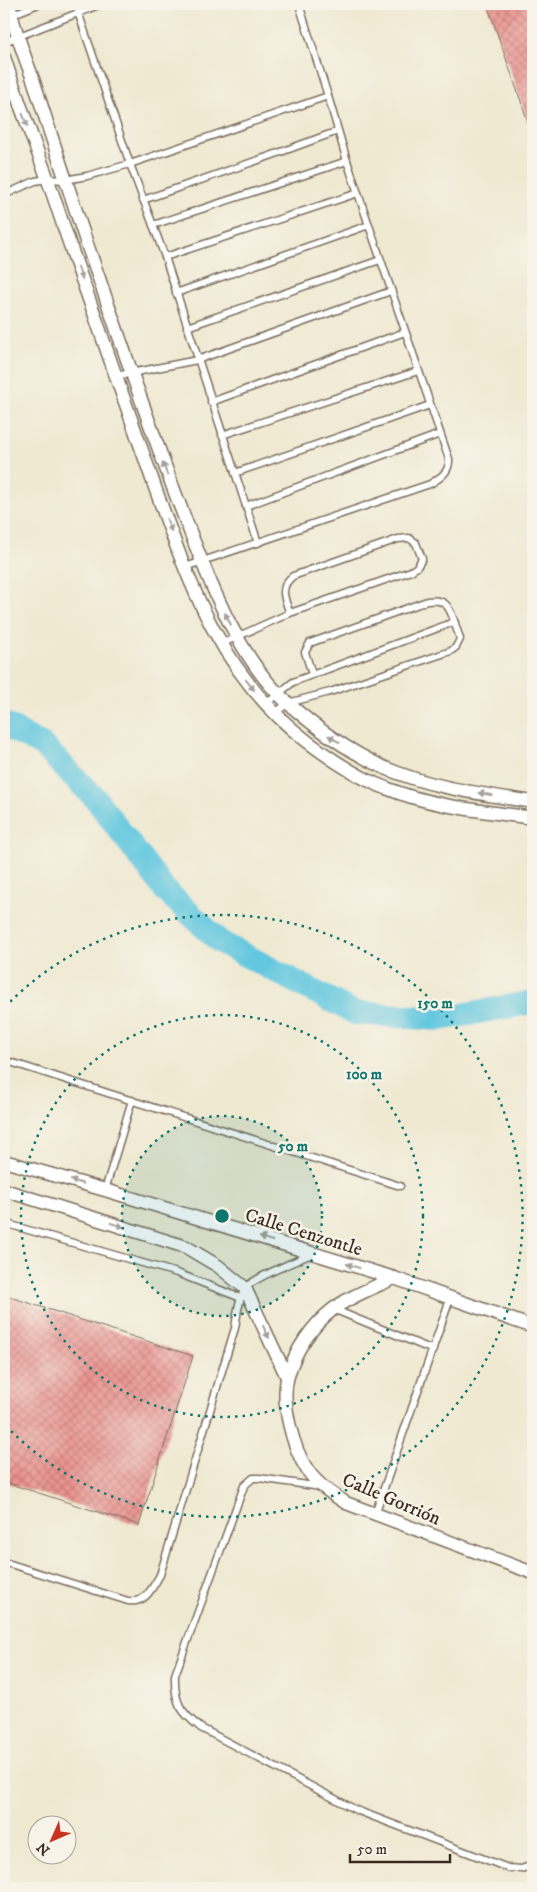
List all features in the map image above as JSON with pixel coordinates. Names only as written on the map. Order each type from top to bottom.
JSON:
[{"type":"street","points":[[8,12],[19,35],[65,180],[156,445],[220,604],[237,636],[262,674],[288,703],[330,737],[383,767],[420,780],[456,789],[533,802]]},
{"type":"street","points":[[4,57],[14,92],[47,179],[185,566],[202,609],[236,668],[270,709],[307,741],[326,755],[371,782],[387,789],[428,801],[533,818]]},
{"type":"street","name":"Calle Cenzontle","points":[[4,1161],[394,1278],[533,1327]]},
{"type":"street","points":[[4,1190],[186,1247],[218,1266],[243,1293],[287,1377]]},
{"type":"street","name":"Calle Gorrión","points":[[394,1278],[350,1298],[333,1309],[308,1334],[287,1377],[286,1405],[289,1425],[297,1452],[308,1472],[324,1488],[346,1503],[533,1574]]},
{"type":"lane","points":[[8,12],[38,4]]},
{"type":"lane","points":[[4,42],[101,4]]},
{"type":"lane","points":[[185,566],[202,562],[430,484],[443,475],[449,466],[449,459],[347,161],[299,4]]},
{"type":"lane","points":[[78,12],[130,164],[165,257],[258,543]]},
{"type":"lane","points":[[4,195],[26,184],[47,179],[65,180],[130,164],[328,96]]},
{"type":"lane","points":[[143,200],[338,131]]},
{"type":"lane","points":[[153,225],[347,161]]},
{"type":"lane","points":[[165,257],[358,193]]},
{"type":"lane","points":[[176,293],[369,225]]},
{"type":"lane","points":[[187,327],[380,260]]},
{"type":"lane","points":[[116,376],[197,360],[391,291]]},
{"type":"lane","points":[[211,402],[405,332]]},
{"type":"lane","points":[[222,435],[418,371]]},
{"type":"lane","points":[[235,473],[430,406]]},
{"type":"lane","points":[[246,506],[440,434]]},
{"type":"lane","points":[[221,644],[290,613],[411,571],[422,559],[416,543],[409,538],[398,539],[293,576],[285,583],[283,590],[290,613]]},
{"type":"lane","points":[[270,709],[330,692],[451,651],[456,647],[460,639],[449,607],[440,601],[427,601],[317,640],[307,646],[305,652],[312,674]]},
{"type":"lane","points":[[270,709],[278,693],[293,682],[454,622]]},
{"type":"lane","points":[[4,1060],[400,1186]]},
{"type":"lane","points":[[105,1190],[132,1100]]},
{"type":"lane","points":[[4,1223],[243,1293]]},
{"type":"lane","points":[[4,1562],[128,1601],[138,1601],[146,1596],[160,1575],[235,1328],[243,1293],[262,1278],[312,1254]]},
{"type":"lane","points":[[375,1515],[450,1298]]},
{"type":"lane","points":[[333,1309],[432,1350]]},
{"type":"lane","points":[[324,1488],[259,1478],[253,1478],[244,1486],[175,1675],[174,1690],[177,1702],[184,1713],[201,1728],[356,1810],[508,1868],[521,1869],[533,1865]]},
{"type":"building","points":[[487,4],[533,4],[533,133],[532,133]]},
{"type":"building","points":[[4,1295],[193,1356],[139,1525],[4,1482]]},
{"type":"waterway","points":[[4,724],[43,746],[95,798],[165,890],[220,942],[355,1013],[440,1019],[533,1002]]}]
